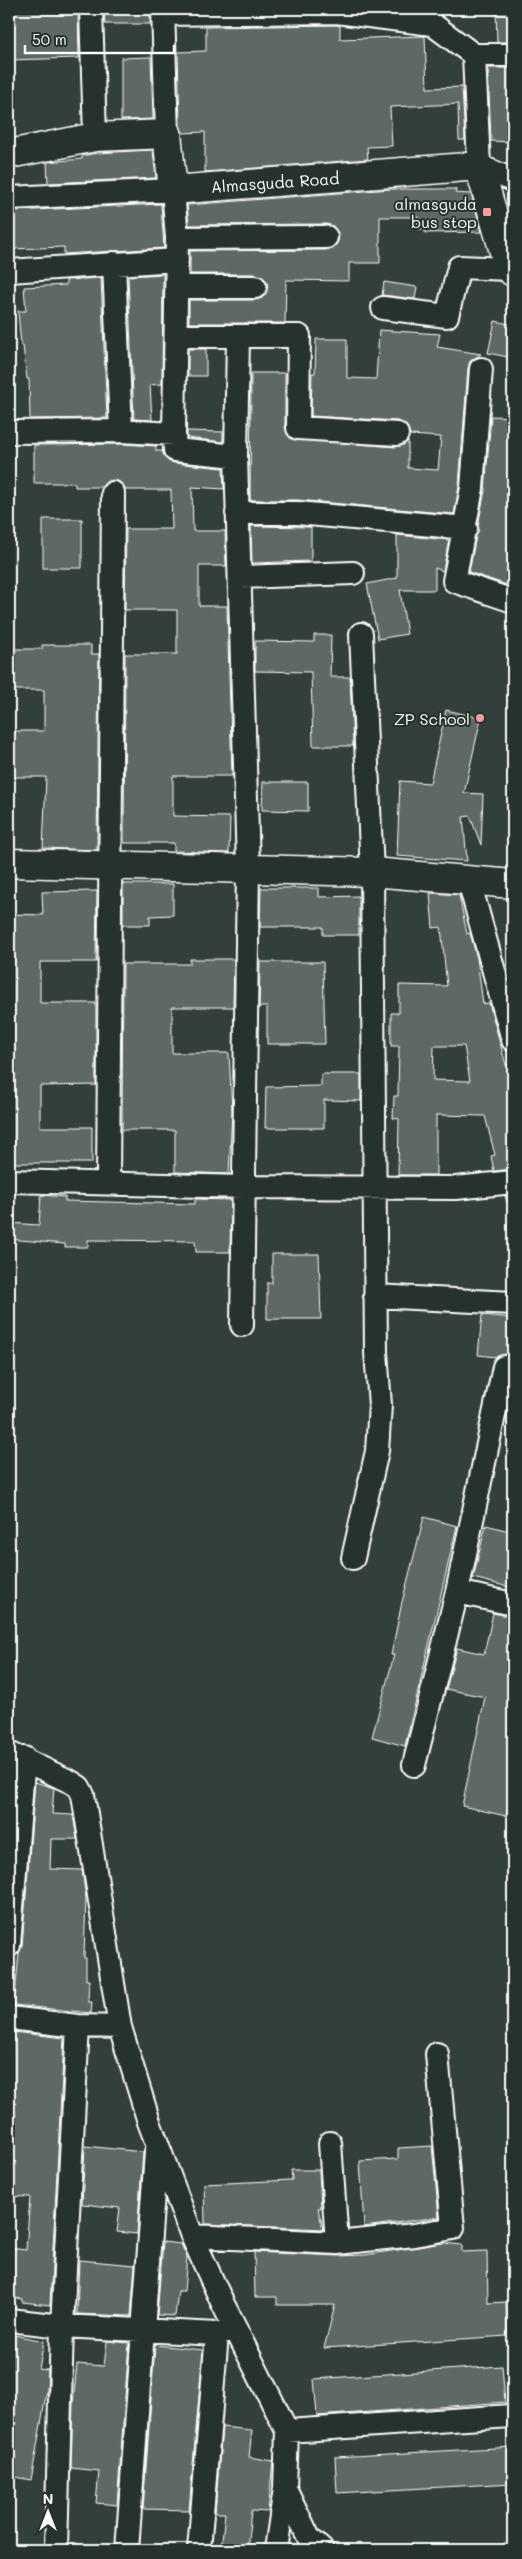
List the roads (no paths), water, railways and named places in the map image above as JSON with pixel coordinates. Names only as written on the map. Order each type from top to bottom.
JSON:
[{"type":"street","points":[[92,9],[96,137]]},
{"type":"street","points":[[236,456],[175,450],[177,249],[167,134],[164,11],[337,10],[431,16],[474,55],[513,55]]},
{"type":"street","points":[[383,308],[447,316],[459,267],[511,270],[479,166],[474,55]]},
{"type":"street","points":[[9,154],[96,137],[167,134]]},
{"type":"street","points":[[479,166],[513,180]]},
{"type":"street","name":"Almasguda Road","points":[[173,190],[479,166]]},
{"type":"street","points":[[9,198],[173,190]]},
{"type":"street","points":[[9,271],[114,263],[177,249],[326,237]]},
{"type":"street","points":[[114,263],[121,431]]},
{"type":"street","points":[[177,287],[255,287]]},
{"type":"street","points":[[176,336],[299,336],[298,428],[397,434]]},
{"type":"street","points":[[238,336],[236,456],[248,868],[242,1325]]},
{"type":"street","points":[[481,368],[472,488],[466,528],[454,581],[513,601]]},
{"type":"street","points":[[9,432],[121,431],[174,434]]},
{"type":"street","points":[[108,1183],[113,493]]},
{"type":"street","points":[[238,513],[297,513],[466,528]]},
{"type":"street","points":[[240,577],[353,573]]},
{"type":"street","points":[[353,1558],[377,1451],[380,1404],[376,1352],[375,1296],[372,872],[361,634]]},
{"type":"street","points":[[9,864],[372,872],[513,884]]},
{"type":"street","points":[[470,881],[513,1040]]},
{"type":"street","points":[[9,1181],[243,1188],[456,1188],[513,1182]]},
{"type":"street","points":[[375,1296],[513,1303]]},
{"type":"street","points":[[414,1765],[457,1592],[504,1367]]},
{"type":"street","points":[[457,1592],[513,1604]]},
{"type":"street","points":[[9,1945],[16,1756],[71,1782],[79,1787],[83,1795],[120,2027],[157,2146],[226,2331],[287,2431],[285,2488],[276,2550]]},
{"type":"street","points":[[9,2018],[78,2026],[120,2027]]},
{"type":"street","points":[[56,2550],[62,2326],[78,2026]]},
{"type":"street","points":[[192,2236],[337,2243],[414,2235],[453,2228],[437,2054]]},
{"type":"street","points":[[330,2143],[337,2243]]},
{"type":"street","points":[[127,2550],[157,2146]]},
{"type":"street","points":[[9,2320],[62,2326],[226,2331]]},
{"type":"street","points":[[199,2550],[226,2331]]},
{"type":"street","points":[[287,2431],[511,2416]]},
{"type":"street","points":[[285,2488],[309,2538],[322,2550]]},
{"type":"place","name":"almasguda bus stop","points":[[487,212]]},
{"type":"place","name":"ZP School","points":[[480,718]]}]
